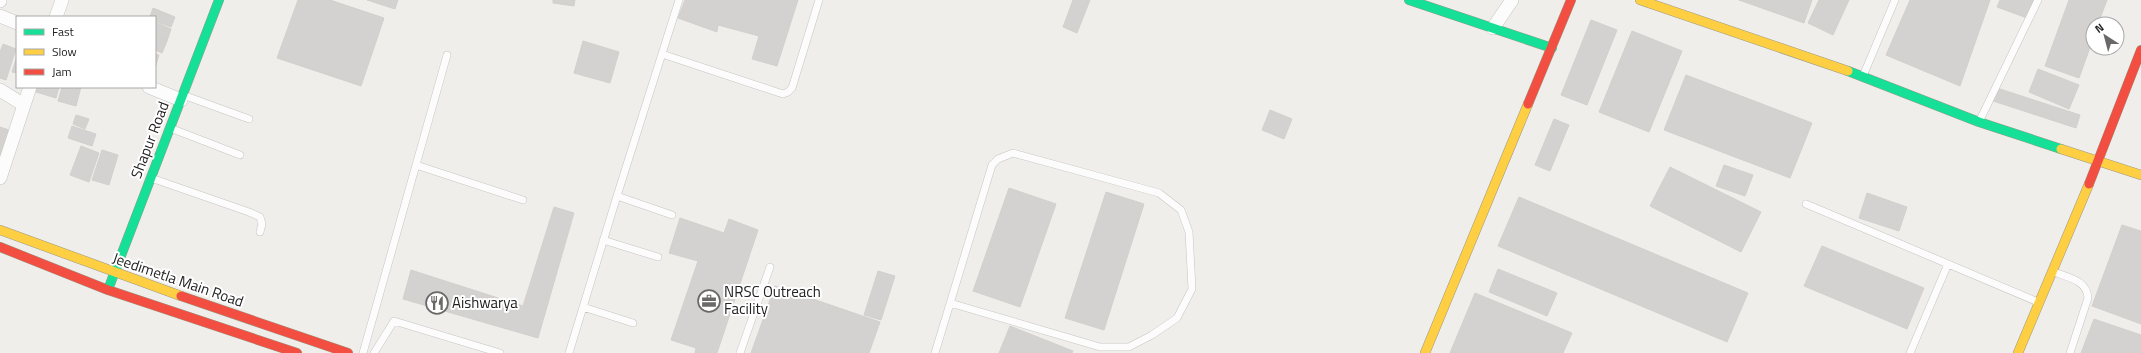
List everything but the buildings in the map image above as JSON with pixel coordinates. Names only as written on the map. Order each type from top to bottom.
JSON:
[{"type":"street","points":[[56,16],[62,0]]},
{"type":"street","name":"Shapur Road","points":[[108,290],[219,0]]},
{"type":"street","points":[[1409,0],[1552,48]]},
{"type":"street","points":[[1493,28],[1512,0]]},
{"type":"street","points":[[1425,353],[1571,0]]},
{"type":"street","points":[[1640,0],[1863,76],[1979,122],[2141,175]]},
{"type":"street","points":[[0,16],[16,23]]},
{"type":"street","points":[[2018,353],[2099,161],[2141,50]]},
{"type":"street","points":[[0,178],[30,88]]},
{"type":"street","points":[[152,88],[182,97]]},
{"type":"street","points":[[0,90],[24,105]]},
{"type":"street","name":"Jeedimetla Main Road","points":[[0,230],[114,273],[348,353]]},
{"type":"street","name":"Jeedimetla Main Road","points":[[0,247],[108,290],[297,353]]},
{"type":"lane","points":[[569,353],[616,196],[679,0]]},
{"type":"lane","points":[[662,54],[783,94],[792,88],[819,0]]},
{"type":"lane","points":[[1863,76],[1895,0]]},
{"type":"lane","points":[[1979,122],[2038,0]]},
{"type":"lane","points":[[363,353],[447,55]]},
{"type":"lane","points":[[2132,74],[2141,77]]},
{"type":"lane","points":[[182,97],[249,119]]},
{"type":"lane","points":[[170,128],[240,155]]},
{"type":"lane","points":[[935,353],[950,303],[992,165],[998,159],[1008,154],[1013,153],[1159,193],[1181,210],[1189,232],[1192,289],[1177,318],[1152,335],[1129,347],[1100,347],[950,303]]},
{"type":"lane","points":[[416,165],[523,200]]},
{"type":"lane","points":[[151,178],[260,217],[262,224],[260,232]]},
{"type":"lane","points":[[616,196],[672,215]]},
{"type":"lane","points":[[1806,204],[2039,302]]},
{"type":"lane","points":[[603,240],[658,257]]},
{"type":"lane","points":[[1910,353],[1948,264]]},
{"type":"lane","points":[[740,353],[770,267]]},
{"type":"lane","points":[[2052,271],[2084,285],[2088,290],[2088,298],[2070,353]]},
{"type":"lane","points":[[583,307],[633,323]]},
{"type":"lane","points":[[374,353],[394,321],[500,353]]},
{"type":"traffic: fast","points":[[109,287],[219,0]]},
{"type":"traffic: fast","points":[[1409,0],[1552,48]]},
{"type":"traffic: fast","points":[[1848,71],[1979,122],[2061,149]]},
{"type":"traffic: slow","points":[[1640,0],[1848,71]]},
{"type":"traffic: slow","points":[[1425,353],[1528,104]]},
{"type":"traffic: slow","points":[[2061,149],[2141,175]]},
{"type":"traffic: slow","points":[[2018,353],[2089,184]]},
{"type":"traffic: slow","points":[[0,230],[181,296]]},
{"type":"traffic: jam","points":[[1528,104],[1571,0]]},
{"type":"traffic: jam","points":[[2089,184],[2141,50]]},
{"type":"traffic: jam","points":[[0,247],[108,290],[297,353]]},
{"type":"traffic: jam","points":[[181,296],[348,353]]},
{"type":"place","name":"NRSC Outreach Facility","points":[[709,301]]},
{"type":"place","name":"Aishwarya","points":[[437,303]]}]
